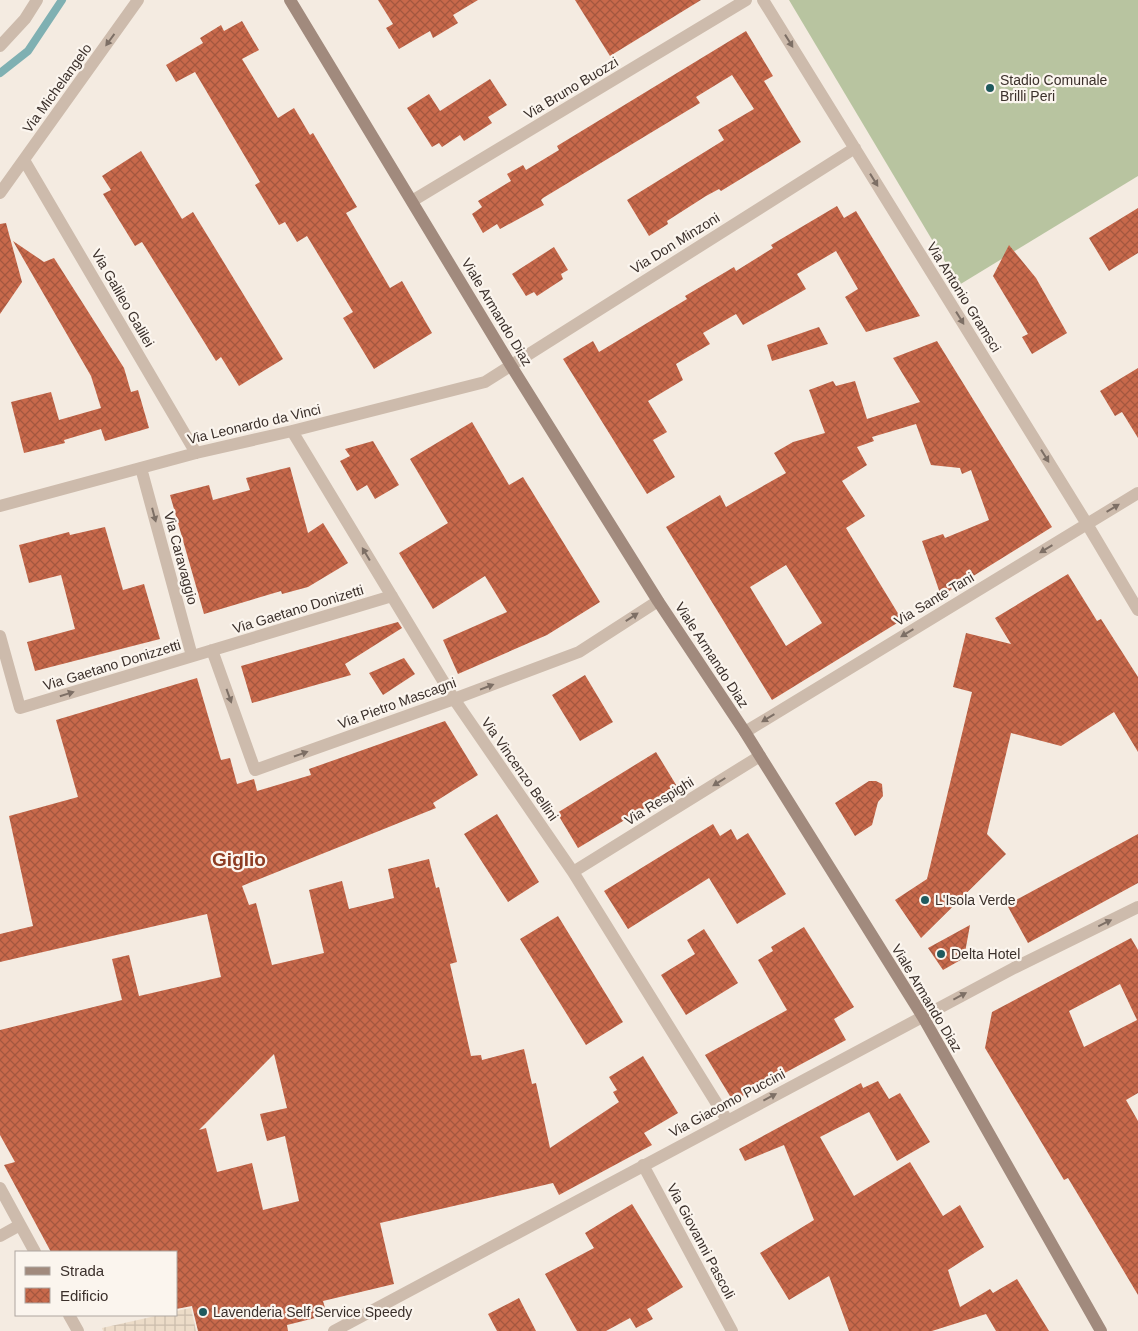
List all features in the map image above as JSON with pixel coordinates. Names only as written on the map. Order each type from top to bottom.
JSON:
[{"type":"street","points":[[0,46],[25,19],[37,0]]},
{"type":"street","name":"Via Michelangelo","points":[[0,193],[138,0]]},
{"type":"street","name":"Viale Armando Diaz","points":[[290,0],[510,364],[658,601],[745,732],[923,1016],[1100,1331]]},
{"type":"street","name":"Via Bruno Buozzi","points":[[412,201],[746,0]]},
{"type":"street","name":"Via Antonio Gramsci","points":[[763,0],[1087,524],[1138,610]]},
{"type":"street","name":"Via Don Minzoni","points":[[510,364],[855,148]]},
{"type":"street","name":"Via Galileo Galilei","points":[[24,160],[196,453]]},
{"type":"street","name":"Via Leonardo da Vinci","points":[[0,506],[196,453],[292,432],[485,382],[510,364]]},
{"type":"street","name":"Via Vincenzo Bellini","points":[[292,432],[454,699],[573,872],[727,1120]]},
{"type":"street","name":"Via Caravaggio","points":[[141,468],[192,656]]},
{"type":"street","name":"Via Sante Tani","points":[[745,732],[1138,493]]},
{"type":"street","name":"Via Gaetano Donizetti","points":[[212,650],[392,596]]},
{"type":"street","name":"Via Pietro Mascagni","points":[[212,650],[255,770],[579,652],[658,601]]},
{"type":"street","name":"Via Gaetano Donizzetti","points":[[0,636],[20,708],[212,650]]},
{"type":"street","name":"Via Respighi","points":[[573,872],[760,756]]},
{"type":"street","name":"Via Giacomo Puccini","points":[[334,1331],[1014,968],[1138,908]]},
{"type":"street","name":"Via Giovanni Pascoli","points":[[643,1165],[732,1331]]},
{"type":"street","points":[[0,1188],[34,1251]]},
{"type":"street","points":[[0,1236],[20,1225]]},
{"type":"street","points":[[70,1316],[78,1331]]},
{"type":"green space","name":"Stadio Comunale Brilli Peri","points":[[789,0],[1138,0],[1138,176],[959,285]]},
{"type":"shaded area","points":[[191,1308],[196,1331],[103,1331],[102,1328],[156,1316],[178,1316],[178,1311]]},
{"type":"building","points":[[378,0],[478,0],[453,15],[458,23],[433,38],[430,31],[399,49],[386,28],[393,24]]},
{"type":"building","points":[[575,0],[701,0],[610,56]]},
{"type":"building","points":[[242,21],[259,50],[242,59],[278,118],[294,108],[310,135],[313,133],[357,207],[346,213],[390,288],[402,281],[432,333],[374,369],[343,318],[353,312],[307,236],[297,242],[285,222],[279,225],[255,185],[260,182],[195,72],[176,82],[166,65],[203,43],[200,38],[221,25],[224,31]]},
{"type":"building","points":[[746,31],[773,76],[764,81],[801,142],[721,191],[719,189],[706,196],[667,221],[668,224],[649,236],[627,200],[724,140],[718,130],[754,109],[732,75],[696,97],[700,103],[543,198],[541,200],[544,205],[500,229],[497,224],[483,233],[472,214],[482,207],[478,201],[511,181],[507,174],[523,165],[526,170],[559,150],[557,146]]},
{"type":"building","points":[[490,79],[507,105],[488,117],[492,123],[464,141],[460,135],[442,147],[439,143],[432,147],[407,108],[429,94],[440,111]]},
{"type":"building","points":[[141,151],[182,219],[193,212],[283,359],[239,386],[221,357],[216,361],[142,242],[135,246],[103,194],[111,190],[102,176]]},
{"type":"building","points":[[837,206],[844,218],[856,211],[920,316],[866,332],[845,297],[858,289],[836,251],[797,274],[806,289],[743,325],[736,314],[703,333],[710,344],[676,364],[683,380],[648,401],[667,432],[653,440],[675,477],[647,494],[563,359],[593,341],[599,352],[687,299],[685,296],[734,267],[736,271],[773,248],[771,245]]},
{"type":"building","points":[[1138,208],[1138,253],[1109,271],[1089,238]]},
{"type":"building","points":[[6,223],[22,282],[0,314],[0,224]]},
{"type":"building","points":[[13,241],[44,262],[54,258],[124,368],[131,392],[138,390],[149,428],[105,441],[101,429],[64,440],[65,443],[24,453],[11,402],[51,392],[59,420],[101,408],[91,376]]},
{"type":"building","points":[[1009,245],[1036,278],[1067,333],[1032,354],[1022,337],[1028,334],[993,276]]},
{"type":"building","points":[[554,247],[568,270],[561,274],[563,279],[537,296],[534,292],[526,296],[512,274]]},
{"type":"building","points":[[819,327],[828,344],[772,361],[767,345]]},
{"type":"building","points":[[937,341],[1052,527],[941,596],[922,541],[943,534],[945,538],[989,520],[971,470],[962,474],[960,468],[931,465],[916,424],[872,437],[874,441],[857,447],[867,465],[842,481],[865,516],[846,528],[902,620],[772,700],[666,527],[720,495],[726,507],[786,473],[774,453],[793,442],[825,433],[809,390],[833,381],[836,386],[855,381],[867,419],[920,402],[893,358]],"holes":[[[786,565],[822,623],[786,646],[750,587]]]},
{"type":"building","points":[[1138,368],[1138,438],[1122,412],[1115,416],[1100,391]]},
{"type":"building","points":[[472,422],[509,485],[523,477],[600,602],[547,635],[458,674],[443,640],[507,612],[485,576],[433,609],[399,553],[448,523],[410,459]]},
{"type":"building","points":[[373,441],[399,485],[375,499],[367,485],[357,491],[340,461],[350,456],[345,449]]},
{"type":"building","points":[[290,467],[308,533],[323,523],[348,563],[308,587],[282,594],[281,591],[204,614],[170,495],[209,485],[213,500],[250,490],[246,478]]},
{"type":"building","points":[[105,527],[123,590],[144,584],[160,639],[35,671],[27,642],[75,629],[61,575],[29,583],[19,545],[69,532],[70,535]]},
{"type":"building","points":[[1068,574],[1097,621],[1101,619],[1138,677],[1138,752],[1114,712],[1061,746],[1011,733],[987,834],[1006,854],[921,938],[895,900],[927,879],[972,692],[953,687],[966,633],[1011,644],[995,618]]},
{"type":"building","points":[[398,622],[402,628],[345,664],[351,675],[252,703],[241,666]]},
{"type":"building","points":[[404,658],[415,674],[383,695],[369,673]]},
{"type":"building","points":[[585,675],[613,722],[580,741],[552,695]]},
{"type":"building","points":[[197,678],[221,760],[230,758],[237,784],[254,779],[257,791],[311,775],[309,769],[445,721],[478,775],[433,803],[436,808],[242,886],[249,905],[256,903],[272,965],[324,953],[309,890],[342,881],[349,909],[394,898],[388,869],[429,859],[436,888],[439,887],[457,962],[450,964],[471,1056],[481,1055],[482,1060],[524,1049],[532,1084],[536,1083],[550,1148],[619,1102],[613,1092],[617,1090],[609,1077],[643,1056],[678,1113],[644,1133],[652,1145],[559,1195],[553,1183],[380,1223],[394,1284],[323,1301],[327,1315],[287,1325],[288,1331],[198,1331],[192,1306],[178,1309],[178,1251],[50,1251],[4,1165],[15,1162],[0,1135],[0,1030],[122,1000],[112,959],[129,955],[139,996],[221,977],[207,914],[0,962],[0,934],[33,926],[9,816],[78,797],[56,720]],"holes":[[[274,1054],[287,1108],[260,1114],[267,1141],[285,1136],[299,1201],[263,1210],[252,1163],[217,1172],[206,1128],[199,1130]]]},
{"type":"building","points":[[656,752],[678,788],[578,848],[557,813]]},
{"type":"building","points":[[869,781],[876,781],[882,784],[883,796],[878,802],[872,825],[855,836],[835,803]]},
{"type":"building","points":[[497,814],[539,882],[508,902],[464,834]]},
{"type":"building","points":[[713,824],[720,836],[731,829],[737,840],[748,833],[786,894],[737,924],[709,878],[628,929],[604,891]]},
{"type":"building","points":[[1138,834],[1138,883],[1028,943],[1007,905]]},
{"type":"building","points":[[558,916],[623,1022],[586,1045],[520,939]]},
{"type":"building","points":[[970,925],[964,958],[943,970],[928,948]]},
{"type":"building","points":[[804,927],[854,1007],[834,1019],[846,1040],[733,1101],[705,1055],[787,1010],[758,960],[773,951],[771,947]]},
{"type":"building","points":[[704,929],[738,983],[686,1015],[661,975],[695,954],[687,940]]},
{"type":"building","points":[[1131,938],[1138,950],[1138,1093],[1126,1100],[1138,1121],[1138,1295],[1068,1178],[1064,1180],[985,1048],[992,1012]],"holes":[[[1120,984],[1137,1020],[1084,1047],[1069,1011]]]},
{"type":"building","points":[[878,1081],[889,1099],[900,1093],[930,1142],[897,1161],[869,1112],[820,1137],[854,1196],[910,1162],[943,1216],[960,1205],[984,1247],[948,1270],[960,1307],[990,1289],[993,1293],[1017,1279],[1049,1331],[996,1331],[986,1314],[932,1331],[849,1331],[829,1276],[789,1300],[760,1253],[814,1220],[784,1145],[745,1161],[739,1149],[861,1083],[863,1088]]},
{"type":"building","points":[[632,1204],[683,1287],[647,1309],[653,1319],[636,1328],[630,1318],[606,1331],[577,1331],[545,1274],[594,1248],[585,1233]]},
{"type":"building","points":[[519,1298],[536,1331],[497,1331],[488,1314]]},
{"type":"waterway","points":[[0,73],[28,51],[62,0]]},
{"type":"place","name":"Stadio Comunale Brilli Peri","points":[[990,88]]},
{"type":"place","name":"L'Isola Verde","points":[[925,900]]},
{"type":"place","name":"Delta Hotel","points":[[941,954]]},
{"type":"place","name":"Lavenderia Self Service Speedy","points":[[203,1312]]},
{"type":"district","name":"Giglio","points":[[239,859]]}]
